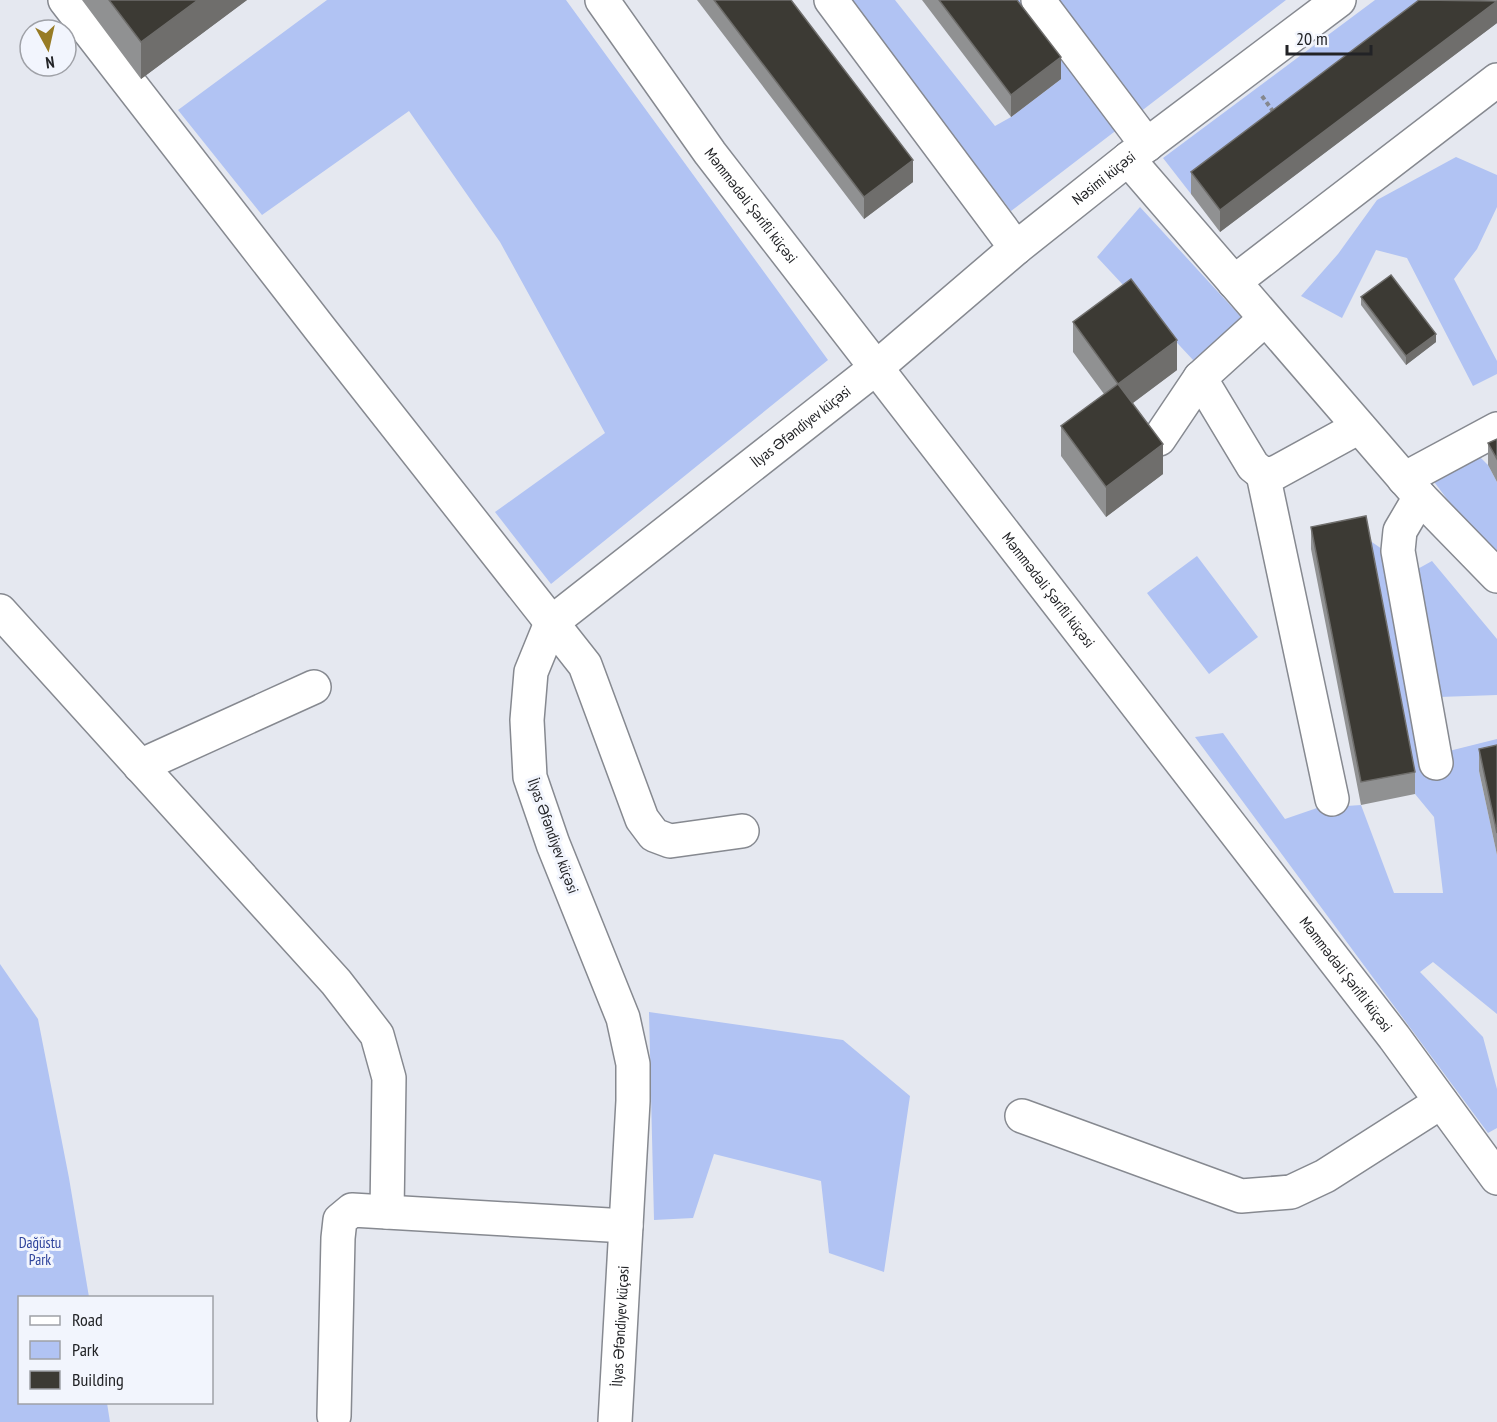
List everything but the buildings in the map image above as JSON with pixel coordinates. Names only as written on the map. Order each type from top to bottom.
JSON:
[{"type":"street","points":[[65,0],[585,665],[642,819],[654,835],[670,841],[742,831]]},
{"type":"street","name":"Məmmədəli Şərifli küçəsi","points":[[602,0],[710,153],[1387,1028],[1497,1178]]},
{"type":"street","points":[[831,0],[1016,248]]},
{"type":"street","points":[[1038,0],[1138,152],[1234,282],[1412,488],[1497,576]]},
{"type":"street","name":"Nəsimi küçəsi","points":[[877,367],[1016,248],[1138,152],[1339,0]]},
{"type":"street","points":[[1234,282],[1497,80]]},
{"type":"street","points":[[1159,440],[1200,378],[1265,319]]},
{"type":"street","name":"İlyas Əfəndiyev küçəsi","points":[[615,1422],[633,1101],[633,1064],[623,1018],[553,844],[530,777],[527,720],[531,672],[551,623],[877,367]]},
{"type":"street","points":[[1200,378],[1253,466],[1263,474],[1332,799]]},
{"type":"street","points":[[1263,474],[1275,473],[1359,427]]},
{"type":"street","points":[[1436,764],[1398,551],[1400,531],[1412,488],[1497,429]]},
{"type":"street","points":[[0,610],[336,982],[376,1035],[389,1078],[387,1212]]},
{"type":"street","points":[[140,766],[314,687]]},
{"type":"street","points":[[1023,1116],[1241,1196],[1291,1192],[1325,1176],[1441,1102]]},
{"type":"street","points":[[334,1416],[338,1238],[340,1220],[352,1210],[626,1226]]},
{"type":"path","points":[[1256,88],[1276,115]]},
{"type":"green space","points":[[327,0],[566,0],[828,360],[551,584],[495,512],[605,433],[500,242],[409,111],[262,215],[178,110]]},
{"type":"green space","points":[[850,0],[895,0],[995,126],[1011,117],[1061,79],[1013,0],[1286,0],[1011,211]]},
{"type":"green space","points":[[1375,0],[1448,0],[1191,194],[1163,158]]},
{"type":"green space","points":[[1456,157],[1497,175],[1497,207],[1477,249],[1454,279],[1497,361],[1497,374],[1473,386],[1407,258],[1376,250],[1342,318],[1301,296],[1338,254],[1377,200]]},
{"type":"green space","points":[[1140,207],[1242,318],[1194,361],[1097,257]]},
{"type":"green space","points":[[1476,453],[1488,465],[1497,482],[1497,566],[1432,479]]},
{"type":"green space","points":[[1366,538],[1414,571],[1432,561],[1497,639],[1497,695],[1439,697],[1449,751],[1497,739],[1497,767],[1479,771],[1497,855],[1497,1014],[1433,962],[1420,972],[1483,1037],[1497,1089],[1497,1128],[1488,1133],[1195,737],[1223,733],[1285,819],[1317,808],[1361,805],[1394,893],[1443,893],[1434,817],[1415,794]]},
{"type":"green space","points":[[1197,556],[1258,637],[1209,674],[1147,593]]},
{"type":"green space","name":"Dağüstu Park","points":[[0,964],[38,1019],[89,1296],[18,1296],[18,1404],[107,1404],[110,1422],[0,1422]]},
{"type":"green space","points":[[649,1012],[843,1040],[910,1096],[884,1272],[829,1253],[821,1181],[714,1154],[693,1218],[654,1220]]}]
